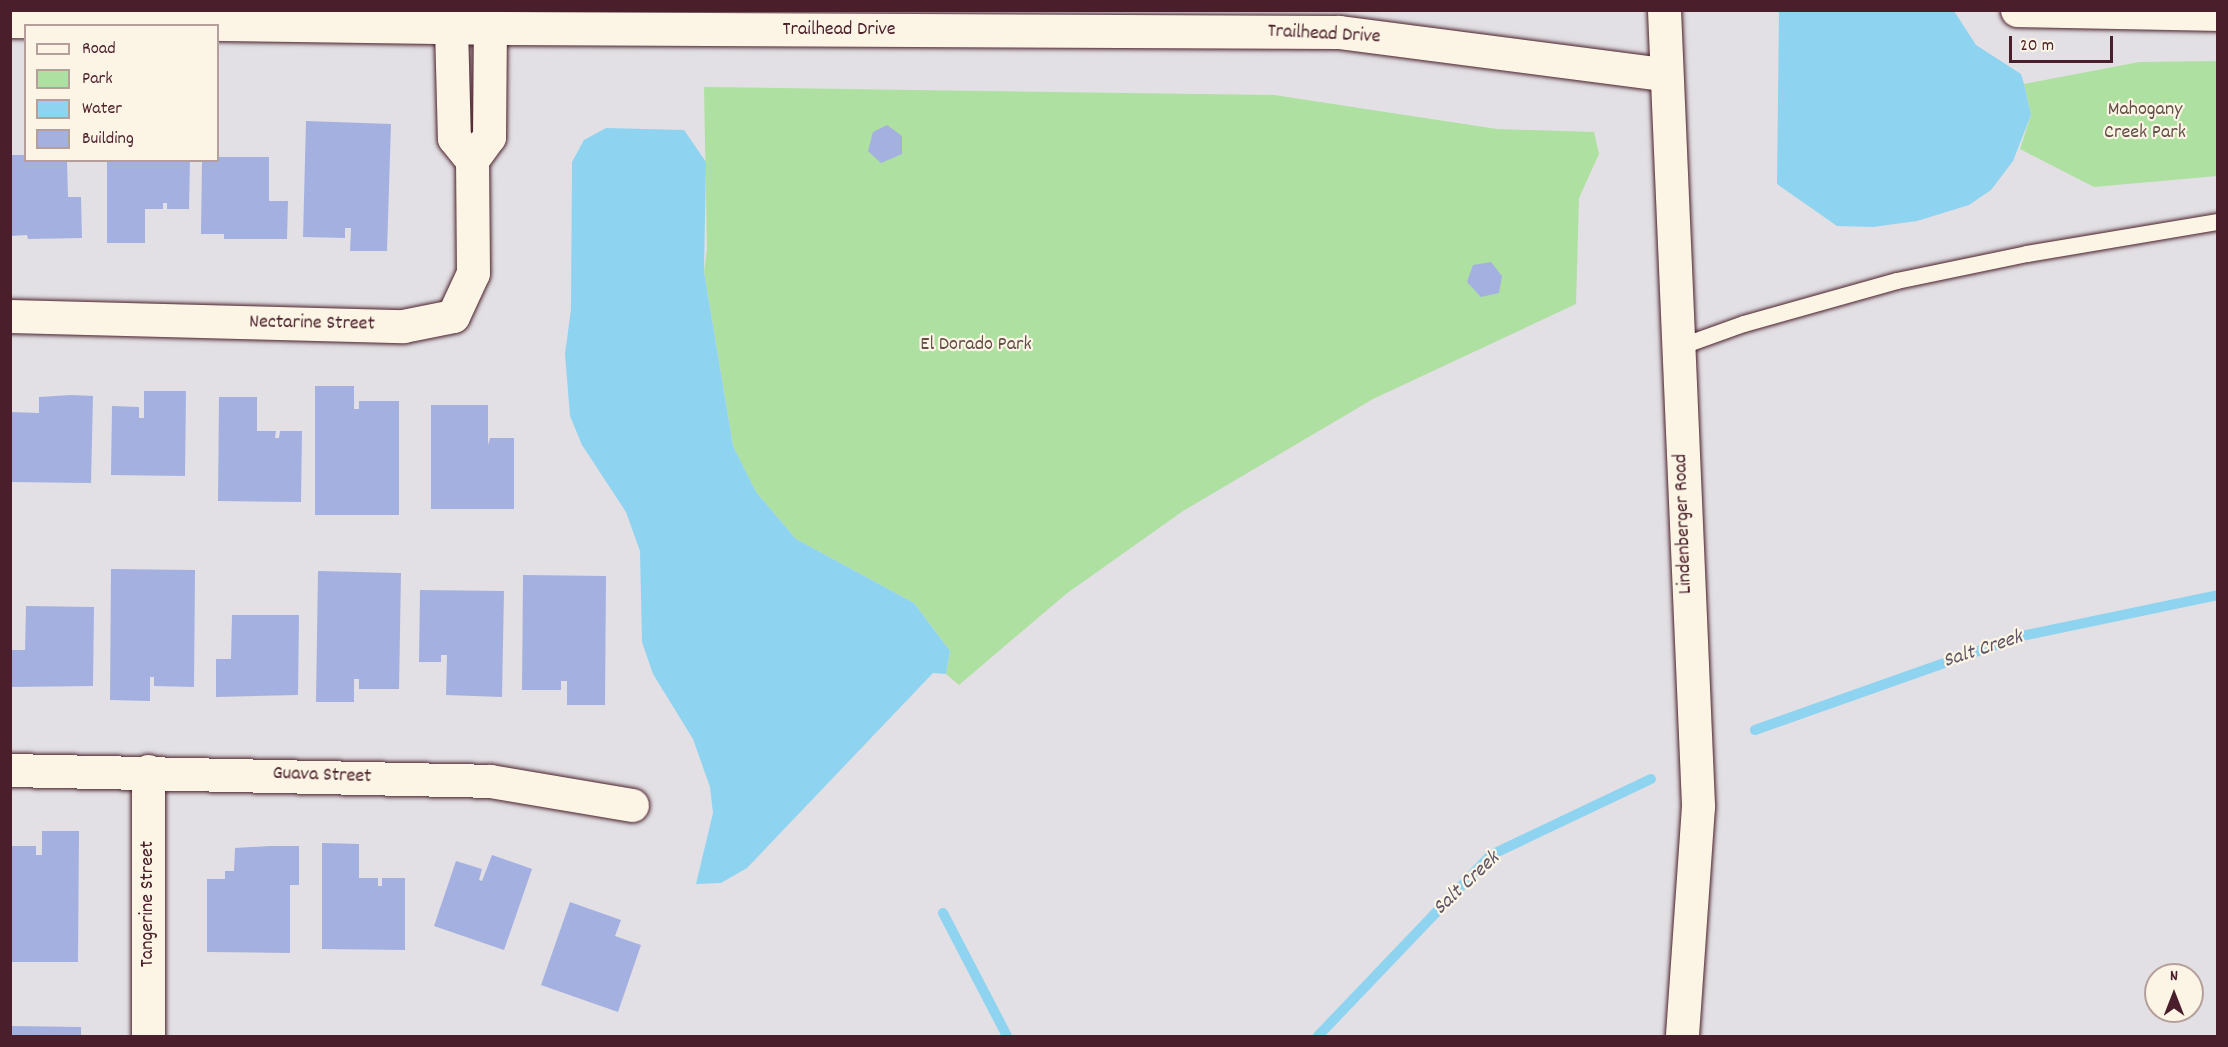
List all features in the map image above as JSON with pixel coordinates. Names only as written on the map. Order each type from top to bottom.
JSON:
[{"type":"street","name":"Lindenberger Road","points":[[1664,10],[1664,74],[1691,700],[1698,806],[1682,1036]]},
{"type":"street","points":[[2017,12],[2217,14]]},
{"type":"street","name":"Trailhead Drive","points":[[10,21],[490,28],[885,20],[1339,32],[1664,74]]},
{"type":"street","points":[[451,27],[454,138],[472,160],[489,137],[490,28]]},
{"type":"street","name":"Nectarine Street","points":[[10,316],[403,326],[453,316],[473,273],[472,160]]},
{"type":"street","name":"Guava Street","points":[[10,770],[148,771],[490,781],[632,805]]},
{"type":"street","name":"Tangerine Street","points":[[148,771],[148,1036]]},
{"type":"lane","points":[[1677,348],[1744,324],[1897,281],[2027,254],[2217,222]]},
{"type":"green space","name":"Mahogany Creek Park","points":[[2217,61],[2217,176],[2094,187],[2020,149],[2031,115],[2024,84],[2139,62]]},
{"type":"green space","name":"El Dorado Park","points":[[704,87],[1274,95],[1497,129],[1594,132],[1599,154],[1579,198],[1576,304],[1373,399],[1183,511],[1066,594],[959,685],[946,674],[950,651],[914,603],[796,539],[756,492],[733,446],[704,272],[707,249]]},
{"type":"water","points":[[1779,11],[1954,11],[1976,45],[2021,74],[2031,115],[2013,161],[1991,190],[1969,205],[1917,221],[1873,227],[1837,226],[1777,184]]},
{"type":"water","points":[[606,128],[684,130],[706,162],[704,272],[733,446],[756,492],[796,539],[914,603],[950,651],[946,674],[933,673],[747,868],[721,883],[696,884],[713,813],[710,787],[693,739],[653,674],[642,642],[640,551],[626,512],[582,445],[570,416],[565,354],[571,309],[572,162],[584,140]]},
{"type":"building","points":[[306,121],[391,124],[387,251],[350,251],[351,228],[345,228],[345,238],[303,237]]},
{"type":"building","points":[[887,125],[902,136],[902,154],[881,163],[868,151],[873,132]]},
{"type":"building","points":[[10,155],[24,155],[24,162],[67,162],[68,197],[81,197],[82,238],[28,239],[27,235],[10,236]]},
{"type":"building","points":[[219,157],[269,157],[269,201],[288,201],[287,239],[224,239],[224,234],[201,234],[202,162],[219,162]]},
{"type":"building","points":[[107,162],[190,162],[189,209],[167,209],[167,203],[163,203],[163,209],[145,209],[145,243],[107,243]]},
{"type":"building","points":[[1491,262],[1502,276],[1499,293],[1481,297],[1467,282],[1473,265]]},
{"type":"building","points":[[315,386],[354,386],[354,409],[359,409],[359,401],[399,401],[399,515],[315,515]]},
{"type":"building","points":[[144,391],[186,391],[185,476],[111,475],[112,406],[139,407],[139,418],[144,418]]},
{"type":"building","points":[[93,396],[91,483],[10,482],[10,412],[39,413],[39,397]]},
{"type":"building","points":[[219,397],[257,397],[257,431],[276,431],[275,438],[279,438],[280,431],[302,431],[301,502],[218,501]]},
{"type":"building","points":[[431,405],[488,405],[488,445],[490,438],[514,438],[514,509],[431,509]]},
{"type":"building","points":[[111,569],[195,570],[194,687],[154,686],[154,677],[150,677],[150,701],[110,700]]},
{"type":"building","points":[[318,571],[401,573],[399,689],[359,689],[359,679],[354,679],[354,702],[316,702]]},
{"type":"building","points":[[523,575],[606,576],[605,705],[567,705],[567,681],[561,681],[561,690],[522,690]]},
{"type":"building","points":[[420,590],[504,591],[502,697],[446,695],[447,655],[441,655],[441,662],[419,662]]},
{"type":"building","points":[[26,606],[94,607],[93,686],[10,687],[10,650],[25,650]]},
{"type":"building","points":[[232,615],[299,615],[298,695],[216,697],[216,659],[231,659]]},
{"type":"building","points":[[42,831],[79,831],[78,962],[10,962],[10,846],[36,846],[36,855],[42,855]]},
{"type":"building","points":[[322,843],[359,844],[359,878],[378,878],[378,886],[382,886],[382,878],[405,878],[405,950],[322,949]]},
{"type":"building","points":[[299,846],[299,885],[290,885],[290,953],[207,952],[207,879],[225,879],[225,871],[234,871],[235,848]]},
{"type":"building","points":[[492,855],[532,869],[504,950],[434,926],[456,861],[482,869],[479,880],[482,881]]},
{"type":"building","points":[[570,902],[621,920],[615,936],[641,945],[618,1012],[541,985]]},
{"type":"building","points":[[10,1026],[81,1027],[81,1036],[10,1036]]},
{"type":"waterway","name":"Salt Creek","points":[[1755,730],[2017,637],[2218,595]]},
{"type":"waterway","name":"Salt Creek","points":[[1318,1036],[1491,855],[1651,779]]},
{"type":"waterway","points":[[943,913],[1007,1036]]}]
